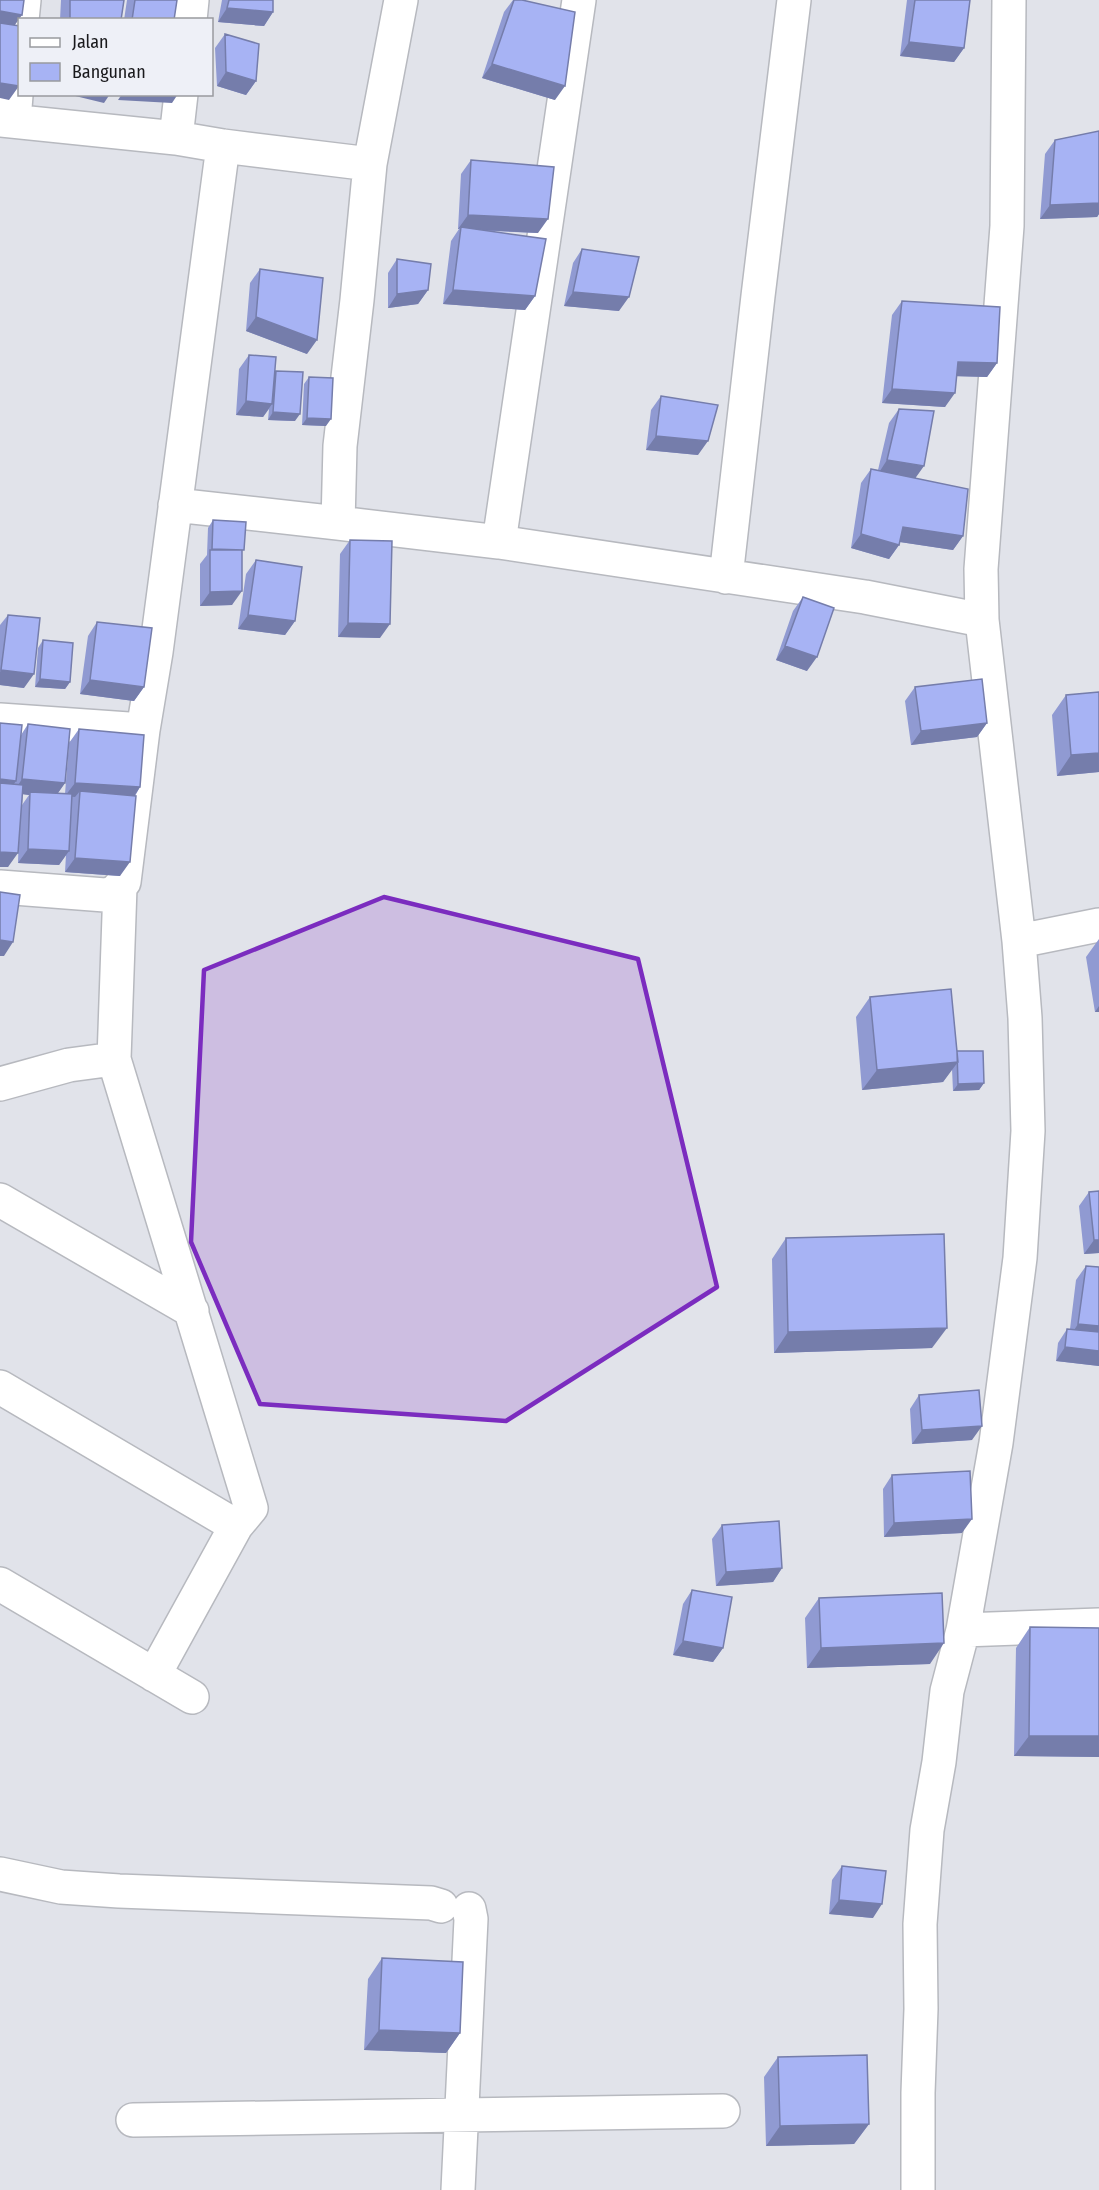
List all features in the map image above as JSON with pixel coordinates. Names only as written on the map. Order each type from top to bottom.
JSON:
[{"type":"street","points":[[22,18],[24,0]]},
{"type":"street","points":[[190,18],[192,0]]},
{"type":"street","points":[[338,523],[340,446],[370,164],[401,0]]},
{"type":"street","points":[[499,542],[579,0]]},
{"type":"street","points":[[726,577],[794,0]]},
{"type":"street","points":[[918,2190],[920,1924],[927,1830],[939,1762],[947,1691],[963,1630],[996,1443],[1020,1258],[1028,1131],[1025,1018],[1019,941],[982,620],[981,569],[1007,226],[1009,0]]},
{"type":"street","points":[[18,55],[7,121],[176,138],[370,164]]},
{"type":"street","points":[[176,138],[181,96]]},
{"type":"street","points":[[0,887],[105,895],[114,892],[124,882],[223,146]]},
{"type":"street","points":[[176,505],[499,542],[865,597],[982,620]]},
{"type":"street","points":[[0,720],[143,730]]},
{"type":"street","points":[[120,887],[114,1059],[251,1508],[236,1526],[154,1675]]},
{"type":"street","points":[[1019,941],[1099,925]]},
{"type":"street","points":[[0,1084],[69,1065],[114,1059]]},
{"type":"street","points":[[0,1200],[192,1311]]},
{"type":"street","points":[[0,1388],[236,1526]]},
{"type":"street","points":[[0,1584],[192,1697]]},
{"type":"street","points":[[963,1630],[1099,1624]]},
{"type":"street","points":[[0,1874],[61,1887],[431,1903],[455,1907],[471,1919],[458,2190]]},
{"type":"street","points":[[133,2120],[723,2111]]},
{"type":"highlighted area","points":[[384,897],[638,959],[717,1287],[506,1421],[260,1404],[191,1242],[204,970]]},
{"type":"building","points":[[0,0],[24,0],[22,15],[0,11]]},
{"type":"building","points":[[70,0],[124,0],[121,18],[70,18]]},
{"type":"building","points":[[135,0],[177,0],[174,18],[132,18]]},
{"type":"building","points":[[229,0],[273,0],[273,12],[227,8]]},
{"type":"building","points":[[514,0],[575,12],[565,86],[492,64]]},
{"type":"building","points":[[915,0],[970,0],[964,48],[909,42]]},
{"type":"building","points":[[0,23],[18,26],[18,86],[0,83]]},
{"type":"building","points":[[225,34],[259,44],[256,81],[226,72]]},
{"type":"building","points":[[1099,131],[1099,203],[1050,205],[1055,140]]},
{"type":"building","points":[[471,160],[554,167],[548,219],[468,215]]},
{"type":"building","points":[[461,227],[546,239],[535,296],[453,290]]},
{"type":"building","points":[[582,249],[639,257],[629,297],[573,292]]},
{"type":"building","points":[[397,259],[431,264],[428,290],[397,294]]},
{"type":"building","points":[[260,269],[323,278],[317,340],[256,317]]},
{"type":"building","points":[[902,301],[1000,307],[997,363],[958,362],[955,393],[892,389]]},
{"type":"building","points":[[249,355],[276,357],[272,404],[246,401]]},
{"type":"building","points":[[276,371],[303,372],[300,414],[273,412]]},
{"type":"building","points":[[309,377],[333,378],[331,419],[307,418]]},
{"type":"building","points":[[661,396],[718,405],[708,441],[656,436]]},
{"type":"building","points":[[899,409],[934,411],[924,466],[887,460]]},
{"type":"building","points":[[871,469],[968,489],[963,536],[903,527],[899,545],[861,534]]},
{"type":"building","points":[[213,520],[246,522],[244,550],[212,549]]},
{"type":"building","points":[[350,540],[392,541],[390,624],[348,623]]},
{"type":"building","points":[[210,550],[242,550],[242,591],[210,592]]},
{"type":"building","points":[[256,560],[302,567],[295,621],[248,615]]},
{"type":"building","points":[[803,597],[834,608],[817,657],[785,646]]},
{"type":"building","points":[[8,615],[40,618],[34,674],[1,670]]},
{"type":"building","points":[[97,622],[152,628],[144,687],[90,680]]},
{"type":"building","points":[[43,640],[73,643],[70,682],[40,679]]},
{"type":"building","points":[[982,679],[987,723],[921,731],[915,687]]},
{"type":"building","points":[[1099,692],[1099,753],[1071,755],[1066,695]]},
{"type":"building","points":[[0,723],[22,725],[16,781],[0,779]]},
{"type":"building","points":[[28,724],[70,729],[65,783],[22,779]]},
{"type":"building","points":[[79,729],[144,735],[140,787],[75,783]]},
{"type":"building","points":[[0,783],[23,785],[18,853],[0,852]]},
{"type":"building","points":[[80,791],[136,796],[130,862],[75,858]]},
{"type":"building","points":[[30,792],[72,794],[69,851],[28,849]]},
{"type":"building","points":[[0,892],[20,895],[13,942],[0,940]]},
{"type":"building","points":[[951,989],[958,1062],[877,1070],[870,997]]},
{"type":"building","points":[[957,1051],[983,1051],[984,1083],[958,1084]]},
{"type":"building","points":[[1099,1191],[1099,1240],[1094,1240],[1089,1192]]},
{"type":"building","points":[[944,1234],[947,1328],[788,1332],[786,1238]]},
{"type":"building","points":[[1086,1266],[1099,1267],[1099,1326],[1078,1324]]},
{"type":"building","points":[[1067,1329],[1099,1332],[1099,1351],[1065,1347]]},
{"type":"building","points":[[979,1390],[982,1426],[922,1430],[919,1395]]},
{"type":"building","points":[[970,1471],[972,1519],[894,1523],[892,1475]]},
{"type":"building","points":[[779,1521],[782,1568],[726,1572],[722,1525]]},
{"type":"building","points":[[692,1590],[732,1597],[723,1648],[683,1641]]},
{"type":"building","points":[[942,1593],[944,1643],[821,1648],[819,1598]]},
{"type":"building","points":[[1030,1627],[1099,1628],[1099,1736],[1029,1736]]},
{"type":"building","points":[[842,1866],[886,1871],[882,1904],[839,1900]]},
{"type":"building","points":[[382,1958],[463,1962],[460,2033],[379,2030]]},
{"type":"building","points":[[867,2055],[869,2124],[780,2126],[778,2057]]}]
